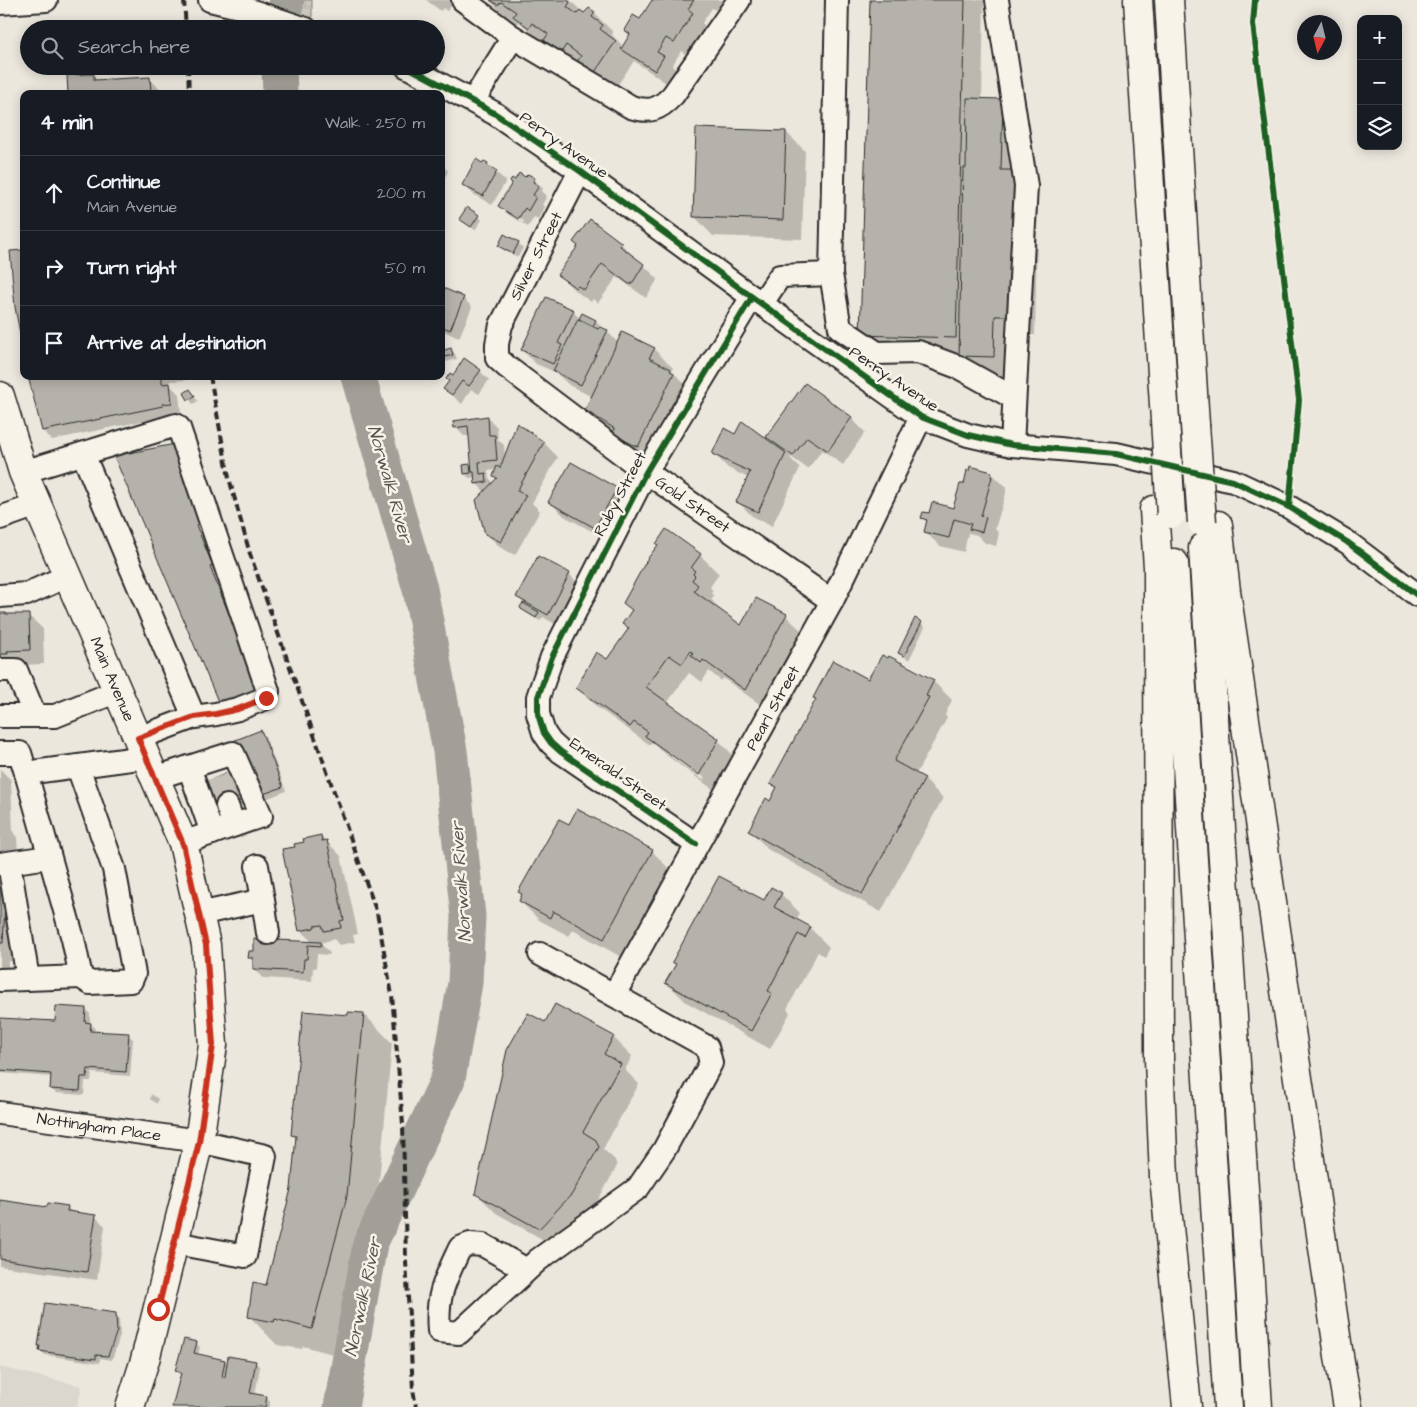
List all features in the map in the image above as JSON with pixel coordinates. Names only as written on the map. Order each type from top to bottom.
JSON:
[{"type":"main road","points":[[1138,0],[1158,330],[1159,419],[1152,470],[1163,512],[1228,1407]]},
{"type":"main road","points":[[1169,0],[1210,524],[1258,1407]]},
{"type":"main road","name":"Main Avenue","points":[[0,396],[6,440],[37,505],[183,844],[206,945],[213,1045],[199,1142],[145,1360],[130,1407]]},
{"type":"main road","points":[[1163,512],[1158,567],[1160,1122],[1187,1407]]},
{"type":"main road","points":[[1210,524],[1226,591],[1348,1407]]},
{"type":"street","points":[[0,3],[46,0]]},
{"type":"street","points":[[210,0],[243,8],[279,20]]},
{"type":"street","points":[[463,0],[514,37],[631,107],[648,111],[666,103],[673,95],[739,0]]},
{"type":"street","points":[[836,0],[831,274],[840,328],[877,353],[918,352],[958,367],[1014,398]]},
{"type":"street","points":[[997,0],[1026,186],[1012,446]]},
{"type":"street","points":[[473,102],[514,37]]},
{"type":"street","name":"Perry Avenue","points":[[423,75],[494,113],[580,171],[922,418],[968,434],[1012,446],[1116,454],[1233,481],[1289,507],[1347,542],[1417,595]]},
{"type":"street","name":"Silver Street","points":[[497,344],[502,325],[580,171]]},
{"type":"street","name":"Ruby Street","points":[[538,714],[538,697],[552,657],[646,472],[757,300],[780,276],[831,274]]},
{"type":"street","name":"Gold Street","points":[[497,344],[497,358],[507,367],[646,472],[832,601]]},
{"type":"street","name":"Pearl Street","points":[[614,994],[832,601],[922,418]]},
{"type":"street","points":[[22,472],[176,425],[179,428],[268,691],[266,698],[238,709],[194,717],[146,758]]},
{"type":"street","points":[[82,454],[194,717]]},
{"type":"street","points":[[0,518],[37,505]]},
{"type":"street","points":[[0,596],[28,594],[68,576]]},
{"type":"street","points":[[0,670],[16,670],[35,716]]},
{"type":"street","points":[[0,716],[56,716],[118,690]]},
{"type":"street","name":"Emerald Street","points":[[538,714],[544,733],[561,752],[696,844]]},
{"type":"street","points":[[0,753],[20,753],[73,938],[81,978]]},
{"type":"street","points":[[26,773],[146,758],[189,768],[213,769],[233,753],[261,816],[231,816],[212,833],[183,844]]},
{"type":"street","points":[[0,980],[81,978],[90,984],[132,981],[134,974],[114,868],[78,767]]},
{"type":"street","points":[[189,768],[212,833]]},
{"type":"street","points":[[28,979],[5,864],[49,857]]},
{"type":"street","points":[[257,866],[268,933]]},
{"type":"street","points":[[199,914],[263,900]]},
{"type":"street","points":[[527,1270],[538,1260],[638,1188],[664,1150],[712,1063],[706,1048],[614,994],[540,954]]},
{"type":"street","name":"Nottingham Place","points":[[0,1113],[199,1142],[264,1156],[245,1256],[174,1243]]},
{"type":"shaded area","points":[[0,1367],[82,1386],[77,1407],[0,1407]]},
{"type":"green space","points":[[294,0],[312,0],[312,20],[295,20]]},
{"type":"building","points":[[490,0],[567,0],[570,2],[567,7],[577,14],[580,10],[584,13],[589,8],[595,12],[592,17],[603,25],[600,29],[616,41],[593,75],[576,63],[581,56],[566,45],[561,53],[544,40],[548,34],[532,23],[529,28],[513,16],[516,12],[501,2],[498,5]]},
{"type":"building","points":[[652,0],[694,0],[688,9],[693,13],[674,43],[666,38],[657,52],[664,56],[655,71],[621,49],[630,34],[624,30],[633,15],[640,19]]},
{"type":"building","points":[[870,0],[965,0],[956,338],[860,335]]},
{"type":"building","points":[[67,75],[94,75],[94,80],[150,77],[151,90],[68,90]]},
{"type":"building","points":[[967,98],[1003,99],[1001,170],[1019,170],[1016,316],[995,316],[994,357],[959,356],[963,168],[966,168]]},
{"type":"building","points":[[696,128],[786,131],[783,220],[693,217]]},
{"type":"building","points":[[476,159],[482,163],[484,161],[488,163],[487,165],[497,171],[483,196],[462,185]]},
{"type":"building","points":[[519,173],[525,177],[528,174],[535,178],[533,182],[539,186],[533,195],[536,197],[528,211],[525,208],[518,219],[498,206],[512,183],[510,181],[512,178],[515,180]]},
{"type":"building","points":[[467,207],[479,215],[471,227],[459,219]]},
{"type":"building","points":[[590,219],[622,243],[620,246],[644,264],[632,284],[629,284],[602,264],[584,290],[578,286],[576,288],[557,275],[578,246],[573,242]]},
{"type":"building","points":[[504,234],[519,242],[513,254],[498,246]]},
{"type":"building","points":[[20,250],[20,333],[15,307],[10,251]]},
{"type":"building","points":[[445,289],[464,297],[450,330],[445,328]]},
{"type":"building","points":[[546,297],[574,310],[558,343],[562,345],[553,364],[521,350]]},
{"type":"building","points":[[582,313],[596,320],[593,326],[579,319]]},
{"type":"building","points":[[578,319],[598,329],[600,327],[608,330],[581,385],[553,371]]},
{"type":"building","points":[[622,332],[655,348],[649,358],[671,369],[670,371],[674,373],[638,447],[612,434],[615,429],[585,410]]},
{"type":"building","points":[[451,348],[453,355],[445,357],[445,350]]},
{"type":"building","points":[[464,358],[481,370],[469,386],[462,381],[452,395],[443,389],[449,381],[446,379],[450,373],[453,375]]},
{"type":"building","points":[[29,380],[162,380],[162,384],[170,383],[172,403],[42,431]]},
{"type":"building","points":[[805,383],[852,417],[828,451],[807,437],[793,456],[766,437]]},
{"type":"building","points":[[190,389],[195,396],[188,400],[184,393]]},
{"type":"building","points":[[488,416],[489,435],[495,435],[497,460],[479,462],[480,474],[486,473],[487,482],[475,484],[474,472],[472,472],[468,426],[454,428],[453,421]]},
{"type":"building","points":[[742,421],[786,453],[758,512],[736,502],[750,472],[712,454],[724,428],[735,434]]},
{"type":"building","points":[[517,423],[544,442],[517,491],[526,495],[501,542],[485,534],[476,500],[497,478],[493,476],[497,466],[500,468]]},
{"type":"building","points":[[175,444],[190,479],[184,482],[201,523],[196,525],[213,566],[210,567],[258,691],[220,706],[114,456]]},
{"type":"building","points":[[571,462],[617,488],[595,528],[548,502]]},
{"type":"building","points":[[470,464],[471,473],[464,474],[463,465]]},
{"type":"building","points":[[970,466],[992,472],[981,516],[986,517],[982,532],[969,529],[971,524],[954,519],[949,538],[924,532],[927,520],[921,518],[923,512],[929,513],[932,502],[953,508],[960,484],[964,484],[967,470],[969,471]]},
{"type":"building","points":[[666,529],[701,554],[691,568],[695,571],[693,574],[695,576],[692,580],[698,585],[694,591],[741,625],[756,598],[787,614],[745,690],[703,660],[701,663],[691,655],[693,653],[691,651],[682,664],[669,655],[646,687],[719,739],[699,775],[645,736],[648,732],[634,722],[630,727],[576,688],[596,652],[607,659],[629,628],[622,624],[632,610],[623,603]]},
{"type":"building","points":[[538,556],[570,573],[548,615],[516,597]]},
{"type":"building","points":[[523,603],[539,612],[536,618],[521,609],[520,607]]},
{"type":"building","points":[[0,613],[29,614],[30,650],[7,651],[8,654],[1,654],[2,667],[0,667]]},
{"type":"building","points":[[915,618],[922,622],[904,656],[898,653]]},
{"type":"building","points":[[882,655],[888,658],[889,656],[934,680],[926,696],[929,697],[894,761],[925,778],[862,894],[748,831],[766,798],[770,801],[777,787],[770,784],[816,699],[813,698],[833,660],[868,679]]},
{"type":"building","points":[[261,730],[283,787],[255,797],[233,741]]},
{"type":"building","points":[[235,770],[247,798],[209,813],[198,785]]},
{"type":"building","points":[[577,809],[653,850],[604,939],[553,911],[550,918],[519,901],[522,894],[518,892],[559,819],[569,824]]},
{"type":"building","points":[[321,835],[322,841],[327,840],[344,920],[340,921],[341,928],[324,931],[322,925],[299,931],[282,849],[295,847],[294,844],[304,842],[303,839]]},
{"type":"building","points":[[719,876],[764,900],[771,887],[782,893],[774,907],[811,927],[805,938],[798,934],[768,991],[772,993],[751,1031],[665,983],[676,964],[672,962]]},
{"type":"building","points":[[0,883],[6,883],[3,943],[0,943]]},
{"type":"building","points":[[254,939],[321,942],[321,946],[308,945],[307,959],[304,959],[303,972],[253,969],[253,958],[248,958],[249,951],[254,951]]},
{"type":"building","points":[[555,1004],[614,1036],[604,1054],[621,1064],[583,1132],[596,1140],[599,1147],[572,1194],[539,1229],[475,1194],[507,1050],[528,1013],[545,1022]]},
{"type":"building","points":[[56,1006],[86,1008],[85,1022],[91,1023],[90,1031],[129,1033],[126,1072],[88,1069],[87,1077],[81,1077],[80,1091],[50,1089],[51,1074],[0,1070],[0,1018],[55,1021]]},
{"type":"building","points":[[303,1011],[348,1015],[348,1012],[364,1013],[347,1196],[312,1329],[275,1319],[274,1322],[248,1317],[253,1282],[266,1285],[291,1189],[296,1136],[291,1135]]},
{"type":"building","points":[[0,1200],[47,1207],[48,1203],[68,1206],[67,1211],[96,1215],[87,1272],[0,1259]]},
{"type":"building","points":[[45,1303],[116,1313],[117,1331],[108,1356],[96,1355],[96,1359],[39,1351],[40,1346],[38,1346]]},
{"type":"building","points":[[184,1339],[197,1342],[194,1353],[225,1360],[222,1377],[225,1377],[228,1356],[256,1361],[250,1393],[267,1396],[265,1407],[172,1407],[181,1373],[175,1371]]},
{"type":"waterway","name":"Norwalk River","points":[[283,20],[287,0]]},
{"type":"waterway","name":"Norwalk River","points":[[279,75],[280,90]]},
{"type":"waterway","name":"Norwalk River","points":[[341,1407],[370,1244],[448,1079],[465,983],[468,916],[450,751],[420,589],[359,380]]},
{"type":"tunnel","points":[[217,777],[227,806]]},
{"type":"railway","points":[[184,0],[185,20]]},
{"type":"railway","points":[[188,75],[189,90]]},
{"type":"railway","points":[[211,380],[229,478],[250,554],[377,913],[392,995],[403,1124],[406,1261],[413,1389],[416,1407]]},
{"type":"cycle path","points":[[1255,0],[1253,24],[1299,400],[1289,507]]},
{"type":"cycle path","points":[[423,75],[494,113],[580,171],[752,297],[921,417],[968,435],[1012,445],[1116,454],[1233,481],[1289,507],[1347,542],[1417,595]]},
{"type":"cycle path","points":[[696,844],[561,752],[551,743],[544,733],[538,714],[538,697],[552,657],[646,472],[752,297]]},
{"type":"route","points":[[158,1309],[199,1142],[213,1045],[206,945],[183,844],[138,738],[194,717],[238,709],[266,698]]}]
